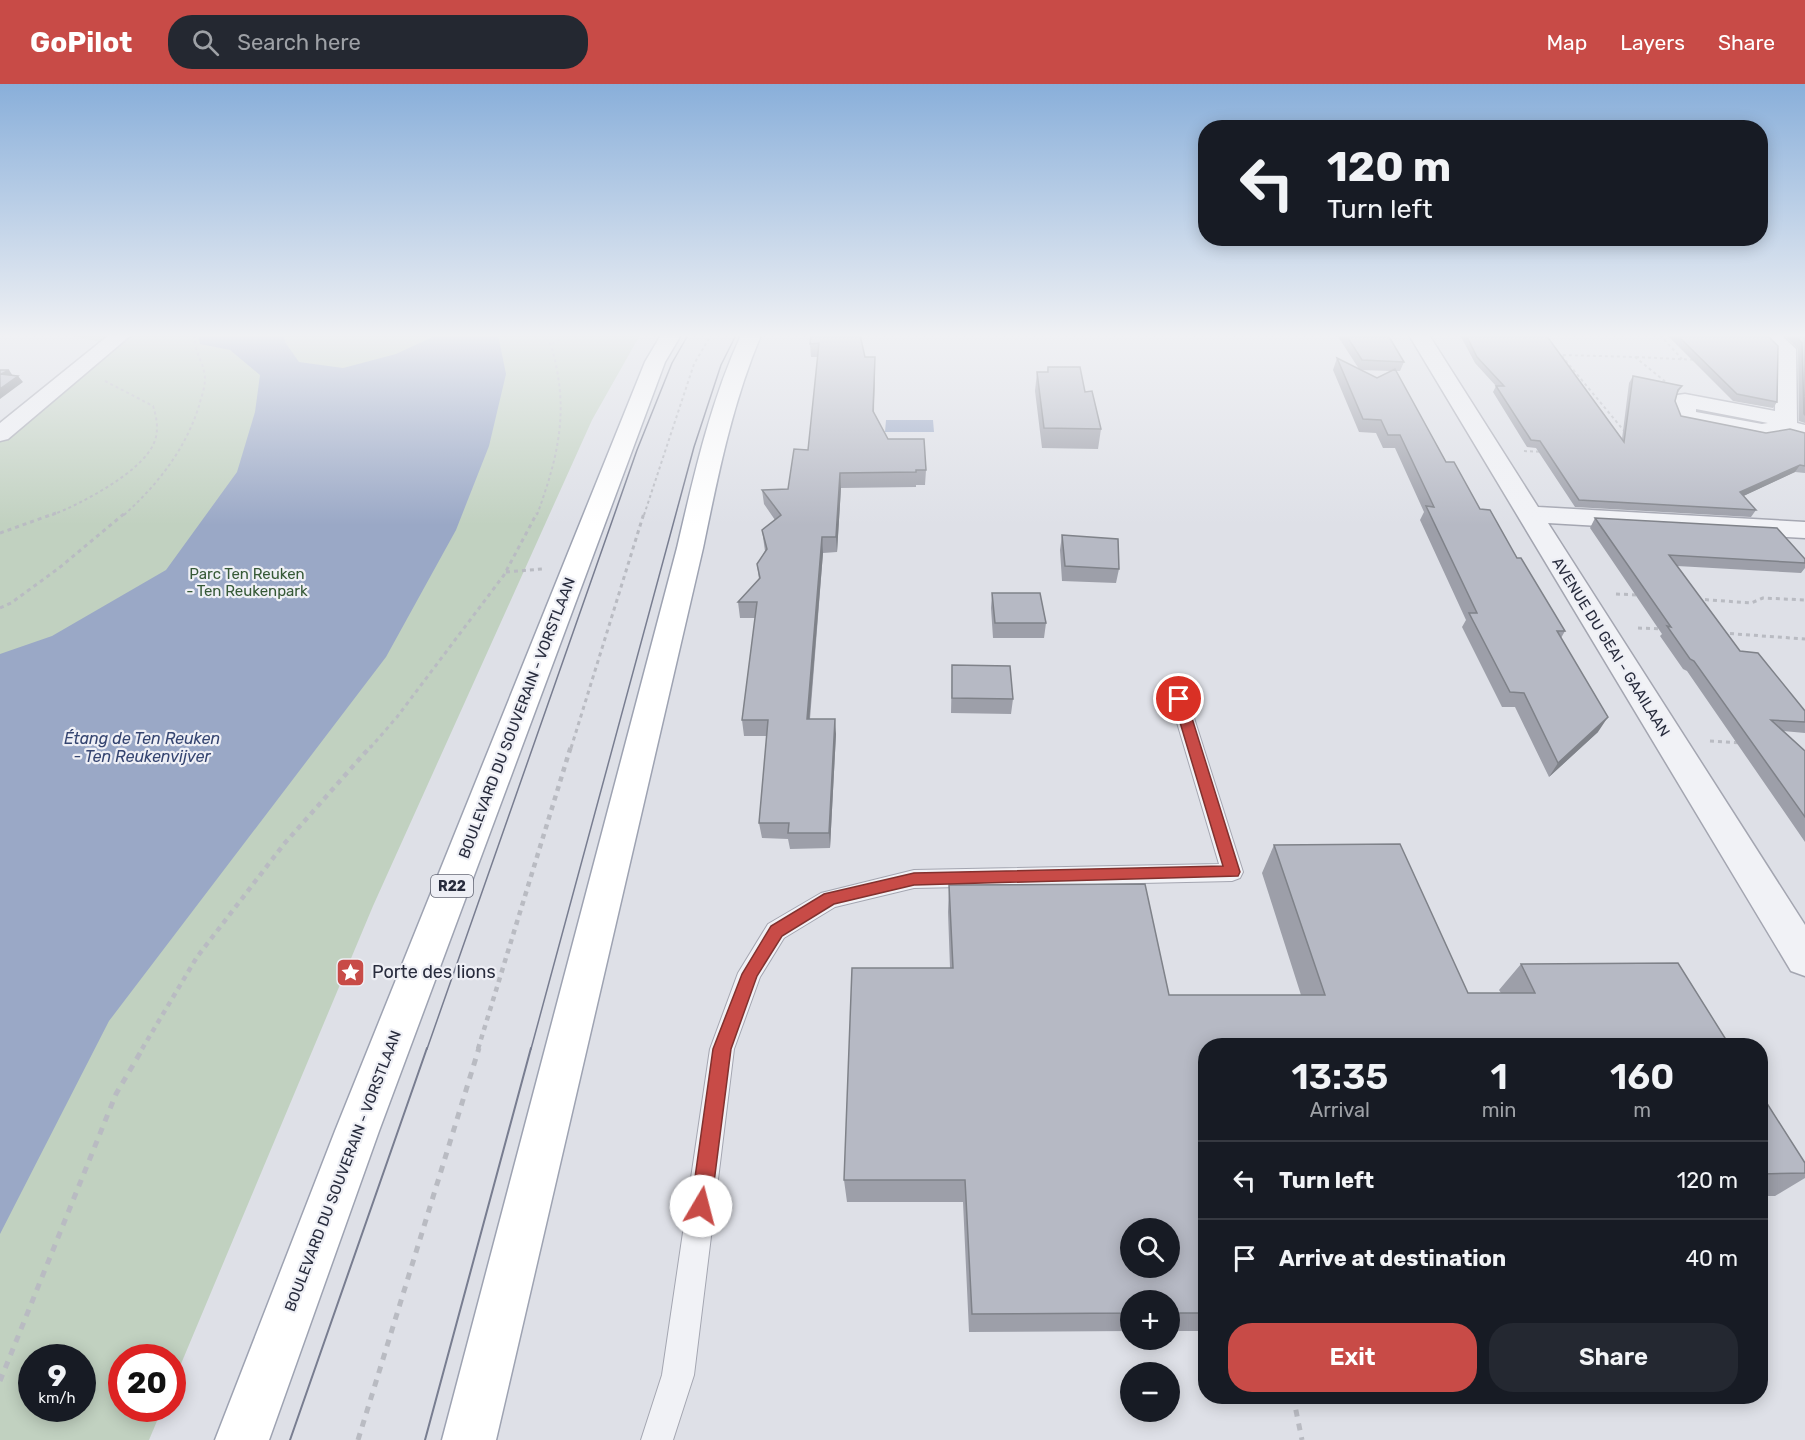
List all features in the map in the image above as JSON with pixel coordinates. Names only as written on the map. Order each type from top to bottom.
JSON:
[{"type":"main road","name":"BOULEVARD DU SOUVERAIN - VORSTLAAN","points":[[242,1440],[357,1131],[640,398]]},
{"type":"main road","points":[[469,1440],[690,548],[712,447],[727,398]]},
{"type":"street","points":[[0,434],[44,398]]},
{"type":"street","name":"AVENUE DU GEAI - GAAILAAN","points":[[1458,398],[1805,959]]},
{"type":"street","points":[[1790,398],[1792,426]]},
{"type":"street","points":[[1528,514],[1805,530]]},
{"type":"lane","points":[[657,1440],[678,1375],[722,1049],[750,974],[776,931],[830,899],[914,879],[1232,872],[1179,699]]},
{"type":"path","points":[[0,533],[49,518],[90,497],[126,474],[155,444],[159,424],[153,406],[137,398]]},
{"type":"path","points":[[0,608],[11,603],[128,511],[161,476],[188,435],[201,398]]},
{"type":"path","points":[[0,1381],[116,1094],[196,957],[284,844],[397,717],[506,572],[536,518],[552,473],[562,398]]},
{"type":"path","points":[[358,1440],[629,559],[683,398]]},
{"type":"path","points":[[1598,398],[1630,437]]},
{"type":"path","points":[[1523,450],[1546,452]]},
{"type":"path","points":[[506,572],[548,568]]},
{"type":"path","points":[[1612,593],[1647,596]]},
{"type":"path","points":[[1693,599],[1751,603],[1763,598],[1805,600]]},
{"type":"path","points":[[1634,627],[1668,630]]},
{"type":"path","points":[[1714,633],[1805,639]]},
{"type":"path","points":[[1706,741],[1750,744]]},
{"type":"path","points":[[1295,1404],[1302,1440]]},
{"type":"green space","name":"Parc Ten Reuken - Ten Reukenpark","points":[[51,398],[604,398],[592,420],[373,906],[186,1352],[186,1344],[108,1344],[108,1422],[157,1422],[149,1440],[0,1440],[0,441]]},
{"type":"water","name":"Étang de Ten Reuken - Ten Reukenvijver","points":[[257,398],[500,398],[489,446],[456,530],[386,657],[109,1021],[0,1234],[0,654],[52,636],[166,570],[237,472]]},
{"type":"water","points":[[886,420],[933,420],[934,432],[885,432]]},
{"type":"building","points":[[813,398],[873,398],[873,411],[888,439],[924,439],[926,470],[840,473],[836,537],[822,537],[807,719],[835,719],[829,833],[788,833],[789,823],[759,823],[768,720],[742,720],[757,602],[738,602],[760,578],[757,564],[767,549],[762,530],[781,515],[762,490],[788,489],[794,449],[808,450]]},
{"type":"building","points":[[1040,398],[1094,398],[1101,429],[1044,428]]},
{"type":"building","points":[[1354,398],[1411,398],[1446,462],[1454,462],[1480,509],[1490,510],[1517,558],[1521,558],[1565,631],[1557,631],[1608,717],[1558,763],[1524,693],[1510,692],[1469,613],[1477,613],[1426,506],[1434,507],[1400,435],[1388,435],[1381,420],[1363,419]]},
{"type":"building","points":[[1504,398],[1592,398],[1624,442],[1630,398],[1676,398],[1681,416],[1766,433],[1790,429],[1805,433],[1805,466],[1800,465],[1740,492],[1756,510],[1579,500],[1540,441],[1531,440]]},
{"type":"building","points":[[1758,398],[1777,398],[1777,402]]},
{"type":"building","points":[[1595,518],[1777,528],[1805,559],[1805,563],[1669,555],[1740,651],[1758,653],[1805,711],[1805,722],[1771,720],[1805,751],[1805,817],[1694,661],[1690,659],[1667,626],[1671,627]]},
{"type":"building","points":[[1062,535],[1118,539],[1119,569],[1065,566]]},
{"type":"building","points":[[992,593],[1040,593],[1046,623],[995,623]]},
{"type":"building","points":[[952,665],[1010,666],[1013,699],[952,698]]},
{"type":"building","points":[[1400,844],[1468,993],[1535,993],[1521,964],[1678,963],[1725,1038],[1198,1038],[1198,1313],[1180,1313],[1180,1290],[1120,1290],[1120,1313],[972,1314],[965,1180],[844,1180],[852,968],[953,968],[949,885],[1145,884],[1169,995],[1325,995],[1274,845]]},
{"type":"building","points":[[1768,1105],[1805,1163],[1805,1173],[1768,1174]]},
{"type":"tram line","points":[[427,1049],[637,450],[658,398]]},
{"type":"tram line","points":[[531,1049],[694,447],[710,398]]},
{"type":"tram line","points":[[290,1440],[427,1048]]},
{"type":"tram line","points":[[425,1440],[531,1048]]},
{"type":"place","name":"Porte des lions","points":[[351,972]]},
{"type":"route","points":[[701,1206],[722,1049],[750,974],[776,931],[830,899],[914,879],[1232,872],[1179,699]]}]
